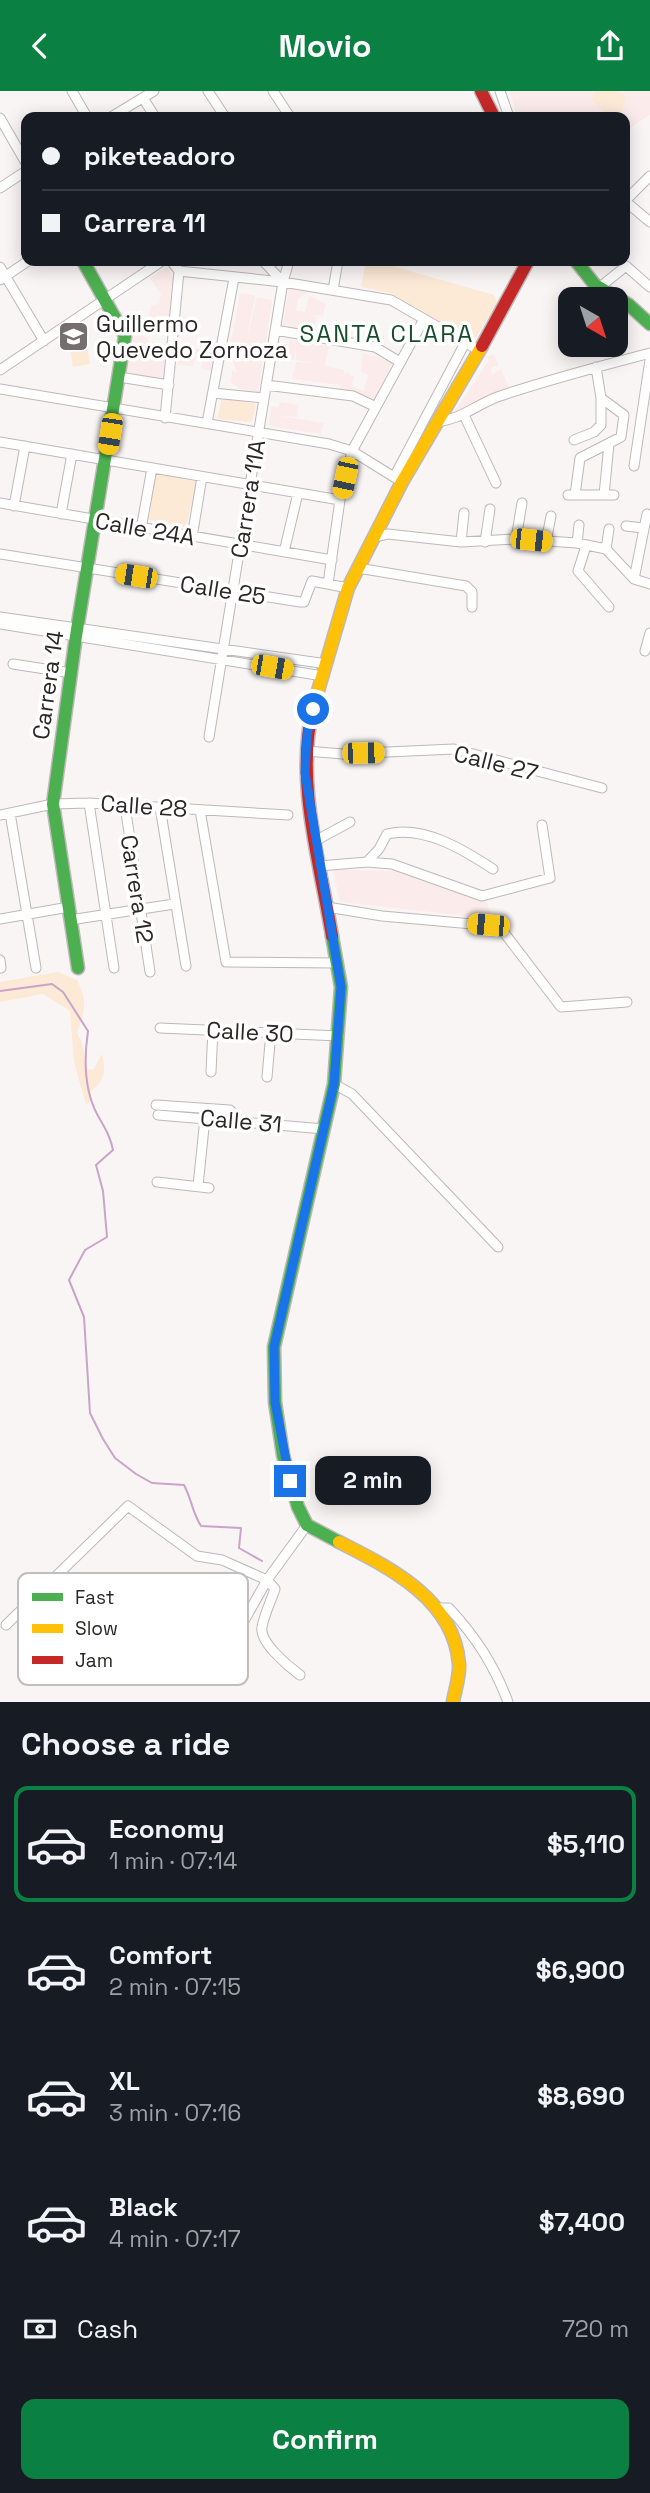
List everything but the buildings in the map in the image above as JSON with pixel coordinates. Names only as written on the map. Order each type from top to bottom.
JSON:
[{"type":"street","points":[[72,91],[84,112]]},
{"type":"street","points":[[119,112],[154,91]]},
{"type":"street","points":[[208,91],[222,112]]},
{"type":"street","points":[[273,91],[287,112]]},
{"type":"street","points":[[481,91],[492,112]]},
{"type":"street","points":[[500,91],[507,112]]},
{"type":"street","points":[[143,98],[152,112]]},
{"type":"street","points":[[0,118],[21,154]]},
{"type":"street","points":[[0,188],[21,174]]},
{"type":"street","points":[[630,196],[650,176]]},
{"type":"street","points":[[630,205],[650,222]]},
{"type":"street","points":[[3,278],[21,266]]},
{"type":"street","points":[[86,266],[105,299]]},
{"type":"street","points":[[0,370],[154,266]]},
{"type":"street","points":[[165,418],[179,271],[175,266]]},
{"type":"street","points":[[268,266],[283,282]]},
{"type":"street","name":"Carrera 11A","points":[[209,737],[288,266]]},
{"type":"street","points":[[333,290],[337,266]]},
{"type":"street","points":[[398,480],[480,351],[525,266]]},
{"type":"street","points":[[580,266],[599,287]]},
{"type":"street","points":[[601,287],[626,266],[650,287]]},
{"type":"street","points":[[0,267],[3,278],[44,341]]},
{"type":"street","points":[[179,271],[283,282],[391,300],[480,351]]},
{"type":"street","points":[[207,423],[234,278]]},
{"type":"street","name":"Carrera 14","points":[[78,968],[53,804],[77,632],[125,335],[105,299]]},
{"type":"street","points":[[628,304],[650,324]]},
{"type":"street","points":[[348,588],[327,584],[340,500],[352,451],[424,319]]},
{"type":"street","points":[[275,330],[376,347],[400,362]]},
{"type":"street","points":[[453,1702],[460,1664],[453,1634],[439,1608],[413,1583],[307,1525],[298,1507],[283,1455],[275,1402],[274,1347],[334,1084],[339,1036],[341,987],[305,773],[310,722],[348,588],[465,343]]},
{"type":"street","points":[[436,422],[456,420],[494,398],[650,353]]},
{"type":"street","points":[[634,465],[649,386],[650,360]]},
{"type":"street","points":[[574,440],[594,432],[601,425],[601,398],[596,367]]},
{"type":"street","points":[[119,377],[169,385]]},
{"type":"street","points":[[266,385],[353,396],[376,407]]},
{"type":"street","points":[[0,389],[207,423],[352,451],[398,480]]},
{"type":"street","points":[[213,393],[264,398]]},
{"type":"street","points":[[601,398],[624,415],[621,437],[580,458],[571,495],[609,495],[609,444]]},
{"type":"street","points":[[464,415],[496,483]]},
{"type":"street","points":[[0,442],[340,500]]},
{"type":"street","points":[[14,506],[25,446]]},
{"type":"street","points":[[61,514],[72,454]]},
{"type":"street","points":[[142,529],[152,468]]},
{"type":"street","points":[[192,537],[202,477]]},
{"type":"street","points":[[284,552],[298,492]]},
{"type":"street","name":"Calle 24A","points":[[0,503],[332,560]]},
{"type":"street","points":[[516,538],[522,503]]},
{"type":"street","points":[[485,542],[490,509]]},
{"type":"street","points":[[461,542],[464,513]]},
{"type":"street","points":[[634,579],[646,540],[643,528],[647,514]]},
{"type":"street","points":[[546,542],[551,516]]},
{"type":"street","points":[[579,525],[582,545],[578,571],[609,607]]},
{"type":"street","points":[[626,526],[643,528]]},
{"type":"street","points":[[606,549],[608,529]]},
{"type":"street","points":[[374,537],[388,534],[461,542],[516,538],[606,549],[634,579],[650,584]]},
{"type":"street","name":"Calle 25","points":[[0,554],[304,602],[312,581],[327,584]]},
{"type":"street","points":[[358,568],[466,586],[472,592],[472,607]]},
{"type":"street","points":[[0,617],[77,632],[325,670]]},
{"type":"street","points":[[0,624],[77,632]]},
{"type":"street","points":[[645,651],[650,633]]},
{"type":"street","points":[[13,664],[71,673]]},
{"type":"street","name":"Calle 27","points":[[306,751],[343,754],[454,749],[602,788]]},
{"type":"street","points":[[89,803],[114,968]]},
{"type":"street","name":"Calle 28","points":[[5,814],[53,804],[89,803],[288,815]]},
{"type":"street","name":"Carrera 12","points":[[125,806],[150,972]]},
{"type":"street","points":[[160,807],[186,965]]},
{"type":"street","points":[[200,810],[226,962],[337,963]]},
{"type":"street","points":[[5,814],[36,968]]},
{"type":"street","points":[[315,841],[350,822]]},
{"type":"street","points":[[319,866],[367,862],[393,864],[482,896],[495,895],[550,878],[542,825]]},
{"type":"street","points":[[367,862],[379,849],[387,834],[402,830],[462,848],[493,869]]},
{"type":"street","points":[[0,919],[26,914],[106,915],[174,904]]},
{"type":"street","points":[[327,907],[382,916],[495,926],[502,930],[561,1007],[628,1002]]},
{"type":"street","name":"Calle 30","points":[[160,1028],[339,1036]]},
{"type":"street","points":[[211,1072],[213,1030]]},
{"type":"street","points":[[267,1077],[271,1032]]},
{"type":"street","points":[[334,1084],[352,1094],[498,1247]]},
{"type":"street","name":"Calle 31","points":[[240,1121],[230,1110],[157,1110],[205,1118],[324,1129]]},
{"type":"street","points":[[157,1182],[203,1187],[205,1118]]},
{"type":"street","points":[[59,1573],[128,1506],[197,1556],[222,1560],[267,1580],[275,1588],[262,1627],[263,1634],[285,1664],[300,1675]]},
{"type":"street","points":[[248,1614],[267,1580],[307,1525]]},
{"type":"street","points":[[439,1608],[449,1608],[471,1632],[496,1669],[508,1702]]},
{"type":"street","points":[[6,1625],[18,1613]]},
{"type":"shaded area","points":[[509,91],[650,91],[650,115],[630,130],[630,112],[516,112]]},
{"type":"shaded area","points":[[596,91],[617,91],[626,96],[622,112],[604,112],[591,100]]},
{"type":"shaded area","points":[[365,266],[392,266],[494,295],[497,303],[476,338],[463,335],[391,293],[361,287]]},
{"type":"shaded area","points":[[167,267],[176,281],[169,288],[173,288],[170,320],[148,318],[151,305],[159,304],[161,294],[150,278]]},
{"type":"shaded area","points":[[289,287],[310,290],[298,299],[296,311],[305,312],[309,296],[326,304],[323,316],[313,315],[317,317],[314,330],[302,329],[303,321],[300,329],[283,325]]},
{"type":"shaded area","points":[[240,293],[255,295],[247,337],[257,297],[272,300],[258,393],[240,389],[231,382],[232,371],[237,372],[229,352],[242,354],[245,344],[231,342]]},
{"type":"shaded area","points":[[131,332],[147,337],[149,342],[166,344],[166,381],[126,372]]},
{"type":"shaded area","points":[[85,335],[90,364],[73,367],[68,337]]},
{"type":"shaded area","points":[[290,340],[329,346],[325,366],[344,370],[344,376],[346,372],[354,377],[351,386],[364,391],[368,375],[361,372],[363,353],[392,362],[376,398],[337,394],[341,385],[292,379],[296,362],[317,363],[296,360],[296,351],[294,360],[279,360],[279,352],[287,353]]},
{"type":"shaded area","points":[[179,344],[215,353],[212,371],[201,368],[204,357],[197,355],[193,366],[177,365]]},
{"type":"shaded area","points":[[494,354],[498,365],[490,368],[492,375],[501,369],[509,387],[454,412],[489,360],[487,357]]},
{"type":"shaded area","points":[[222,397],[256,404],[252,422],[217,419]]},
{"type":"shaded area","points":[[280,402],[298,405],[297,417],[281,416],[324,423],[321,434],[269,426],[271,406],[278,407]]},
{"type":"shaded area","points":[[155,473],[197,482],[186,527],[149,520]]},
{"type":"shaded area","points":[[333,870],[402,871],[486,901],[494,919],[340,902]]},
{"type":"shaded area","points":[[58,972],[77,980],[83,995],[84,1007],[77,1034],[82,1042],[88,1069],[93,1070],[102,1054],[103,1075],[91,1091],[91,1100],[86,1105],[74,1062],[70,1011],[43,994],[0,1002],[0,982]]},
{"type":"waterway","points":[[0,991],[52,984],[63,992],[88,1031],[87,1084],[113,1150],[96,1165],[103,1191],[107,1237],[85,1250],[69,1280],[84,1317],[90,1413],[115,1458],[152,1483],[184,1485],[201,1526],[241,1528],[239,1548],[262,1561]]},
{"type":"traffic: fast","points":[[78,968],[53,804],[76,636],[125,336],[86,266]]},
{"type":"traffic: fast","points":[[580,266],[595,285],[629,305],[650,324]]},
{"type":"traffic: fast","points":[[332,936],[341,987],[334,1084],[274,1347],[275,1402],[283,1455],[298,1507],[307,1525],[339,1542]]},
{"type":"traffic: slow","points":[[313,708],[348,588],[402,482],[482,346]]},
{"type":"traffic: slow","points":[[339,1542],[379,1563],[416,1588],[445,1621],[454,1641],[459,1664],[453,1702]]},
{"type":"traffic: jam","points":[[481,91],[492,112]]},
{"type":"traffic: jam","points":[[482,346],[525,266]]},
{"type":"traffic: jam","points":[[313,708],[308,736],[308,793],[332,936]]},
{"type":"place","name":"Guillermo Quevedo Zornoza","points":[[73,337]]},
{"type":"district","name":"SANTA CLARA","points":[[387,334]]},
{"type":"route","points":[[290,1481],[275,1402],[274,1347],[334,1084],[339,1052],[341,987],[305,773],[307,735],[313,709]]}]
